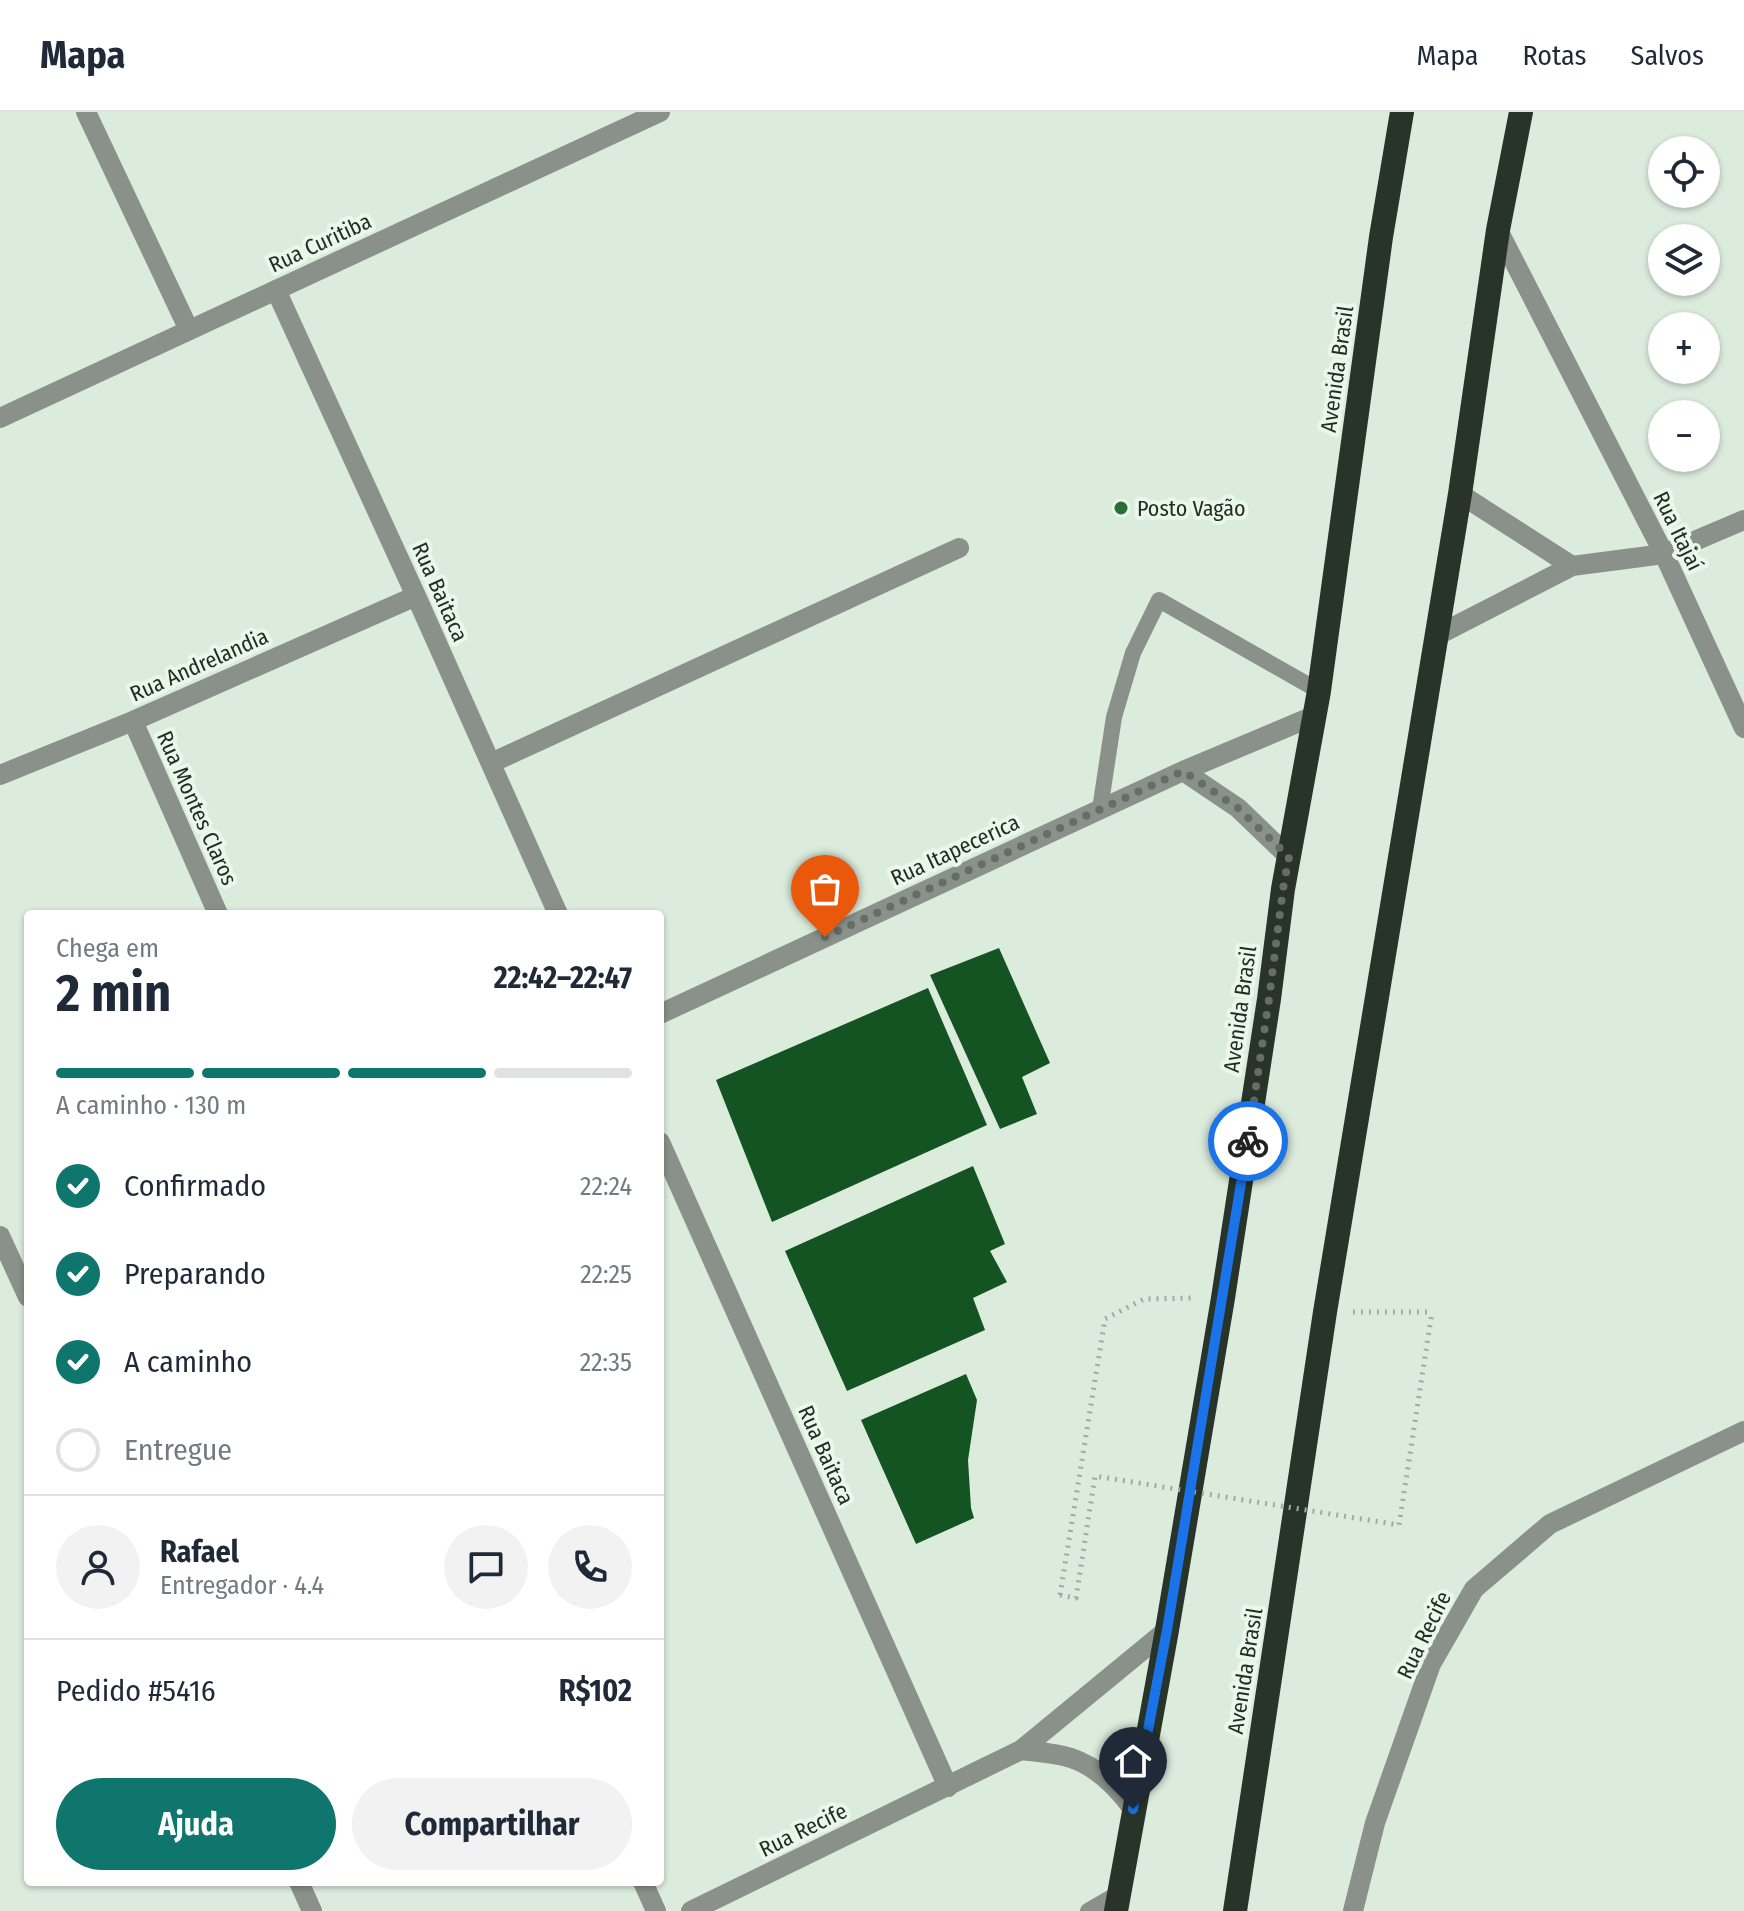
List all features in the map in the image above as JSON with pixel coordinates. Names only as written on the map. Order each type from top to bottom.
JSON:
[{"type":"highway","name":"Avenida Brasil","points":[[1117,1902],[1223,1298],[1283,889],[1318,703],[1381,237],[1402,112]]},
{"type":"highway","name":"Avenida Brasil","points":[[1235,1911],[1325,1312],[1460,494],[1498,230],[1521,112]]},
{"type":"street","points":[[86,112],[189,330]]},
{"type":"street","name":"Rua Curitiba","points":[[0,418],[660,112]]},
{"type":"street","name":"Rua Itajaí","points":[[1498,230],[1664,554],[1744,728]]},
{"type":"street","name":"Rua Baitaca","points":[[276,290],[556,910]]},
{"type":"street","points":[[1460,494],[1572,566]]},
{"type":"street","points":[[1436,636],[1572,566],[1664,554],[1744,520]]},
{"type":"street","points":[[491,763],[959,548]]},
{"type":"street","name":"Rua Andrelandia","points":[[0,775],[133,721],[416,596]]},
{"type":"street","name":"Rua Itapecerica","points":[[664,1012],[1183,771],[1318,703]]},
{"type":"street","name":"Rua Montes Claros","points":[[133,721],[216,910]]},
{"type":"street","points":[[1183,771],[1238,808],[1289,857]]},
{"type":"street","name":"Rua Baitaca","points":[[664,1151],[948,1787]]},
{"type":"street","points":[[0,1236],[24,1288]]},
{"type":"street","name":"Rua Recife","points":[[1353,1911],[1375,1823],[1431,1664],[1474,1589],[1550,1524],[1744,1431]]},
{"type":"street","name":"Rua Recife","points":[[691,1911],[1021,1750],[1167,1630]]},
{"type":"street","points":[[1021,1750],[1071,1758],[1118,1788],[1133,1809]]},
{"type":"street","points":[[301,1886],[312,1911]]},
{"type":"street","points":[[645,1886],[656,1911]]},
{"type":"lane","points":[[1100,809],[1114,717],[1133,653],[1159,600],[1318,703]]},
{"type":"lane","points":[[1088,1911],[1117,1902]]},
{"type":"path","points":[[1223,1298],[1144,1299],[1105,1319],[1060,1595],[1076,1598],[1095,1476],[1399,1525],[1432,1312],[1325,1312]]},
{"type":"building","points":[[999,948],[1050,1063],[1022,1077],[1037,1114],[1000,1129],[930,975]]},
{"type":"building","points":[[928,988],[987,1125],[772,1222],[716,1080]]},
{"type":"building","points":[[973,1166],[1005,1244],[990,1251],[1007,1282],[973,1298],[985,1330],[847,1391],[785,1251]]},
{"type":"building","points":[[966,1374],[977,1400],[968,1460],[974,1518],[916,1544],[861,1420]]},
{"type":"way so far","points":[[825,937],[1183,771],[1238,808],[1289,857],[1248,1141]]},
{"type":"place","name":"Posto Vagão","points":[[1121,508]]},
{"type":"route","points":[[1133,1809],[1167,1630],[1248,1141]]}]
